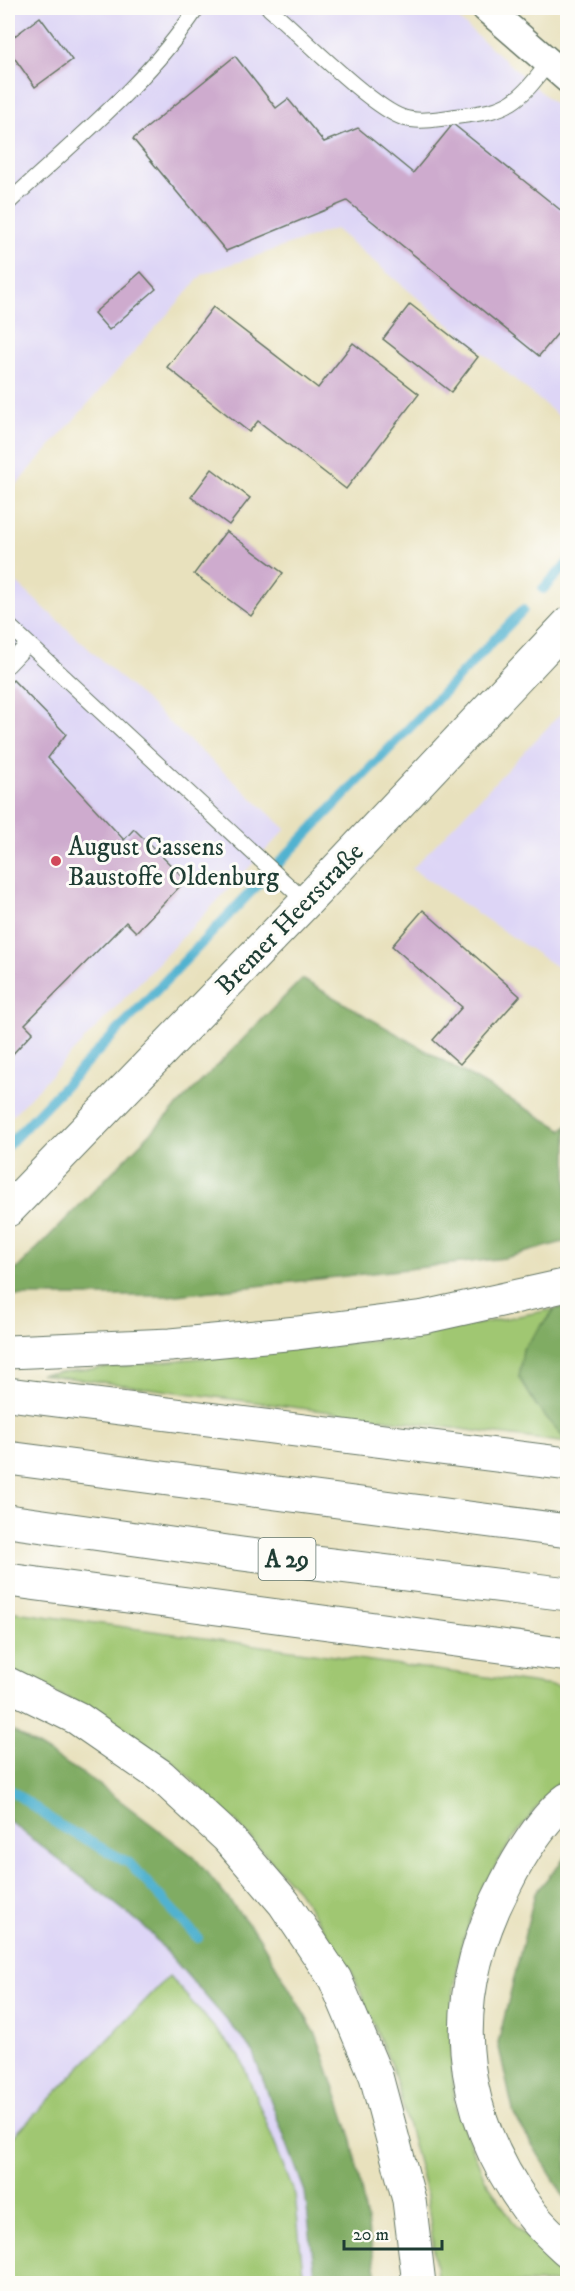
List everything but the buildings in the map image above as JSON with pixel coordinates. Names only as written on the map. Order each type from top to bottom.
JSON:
[{"type":"main road","name":"Bremer Heerstraße","points":[[8,1210],[306,902],[567,624]]},
{"type":"main road","points":[[8,1352],[170,1345],[297,1333],[424,1317],[567,1285]]},
{"type":"main road","points":[[8,1394],[567,1464]]},
{"type":"main road","name":"A 29","points":[[8,1458],[567,1531]]},
{"type":"main road","name":"A 29","points":[[8,1521],[242,1554],[567,1594]]},
{"type":"main road","points":[[8,1580],[567,1655]]},
{"type":"main road","points":[[8,1684],[76,1718],[161,1776],[228,1838],[284,1903],[335,1979],[376,2076],[409,2200],[419,2283]]},
{"type":"main road","points":[[567,1799],[519,1858],[495,1903],[466,2003],[466,2054],[473,2102],[502,2170],[531,2214],[567,2251]]},
{"type":"street","points":[[486,8],[558,71]]},
{"type":"lane","points":[[8,203],[139,80],[178,37],[197,8]]},
{"type":"lane","points":[[269,8],[379,104],[405,118],[439,118],[489,113],[506,108],[558,71]]},
{"type":"lane","points":[[8,625],[306,902]]},
{"type":"lane","points":[[8,665],[28,644]]},
{"type":"shaded area","points":[[8,8],[446,8],[567,115],[567,423],[335,229],[203,274],[8,494]]},
{"type":"shaded area","points":[[8,575],[286,829],[8,1120]]},
{"type":"shaded area","points":[[567,707],[567,974],[412,869]]},
{"type":"shaded area","points":[[8,1820],[145,1927],[252,2048],[305,2192],[316,2283],[304,2283],[295,2195],[169,1976],[8,2142]]},
{"type":"green space","points":[[302,979],[563,1130],[567,1126],[567,1241],[505,1258],[168,1296],[8,1296],[8,1278]]},
{"type":"green space","points":[[568,1306],[567,1442],[536,1405],[519,1377],[523,1349],[555,1309]]},
{"type":"green space","points":[[555,1309],[523,1349],[567,1443],[40,1374],[369,1341],[451,1329]]},
{"type":"green space","points":[[8,1611],[567,1688],[567,1777],[552,1788],[512,1840],[482,1887],[461,1947],[452,2002],[451,2056],[455,2107],[485,2179],[516,2226],[567,2278],[567,2283],[438,2283],[427,2196],[393,2070],[351,1970],[298,1891],[237,1823],[172,1761],[79,1704],[8,1669]]},
{"type":"green space","points":[[8,1728],[93,1780],[194,1857],[259,1937],[317,2036],[352,2140],[376,2271],[376,2283],[316,2283],[305,2192],[251,2048],[145,1927],[8,1820]]},
{"type":"green space","points":[[567,1855],[567,2201],[514,2115],[498,2043],[535,1893]]},
{"type":"green space","points":[[169,1976],[240,2057],[295,2195],[304,2283],[8,2283],[8,2142]]},
{"type":"waterway","points":[[543,589],[568,563]]},
{"type":"waterway","points":[[275,867],[523,610]]},
{"type":"waterway","points":[[8,1145],[266,876]]},
{"type":"waterway","points":[[8,1788],[59,1825],[129,1863],[198,1938]]},
{"type":"place","name":"August Cassens Baustoffe Oldenburg","points":[[56,861]]}]
